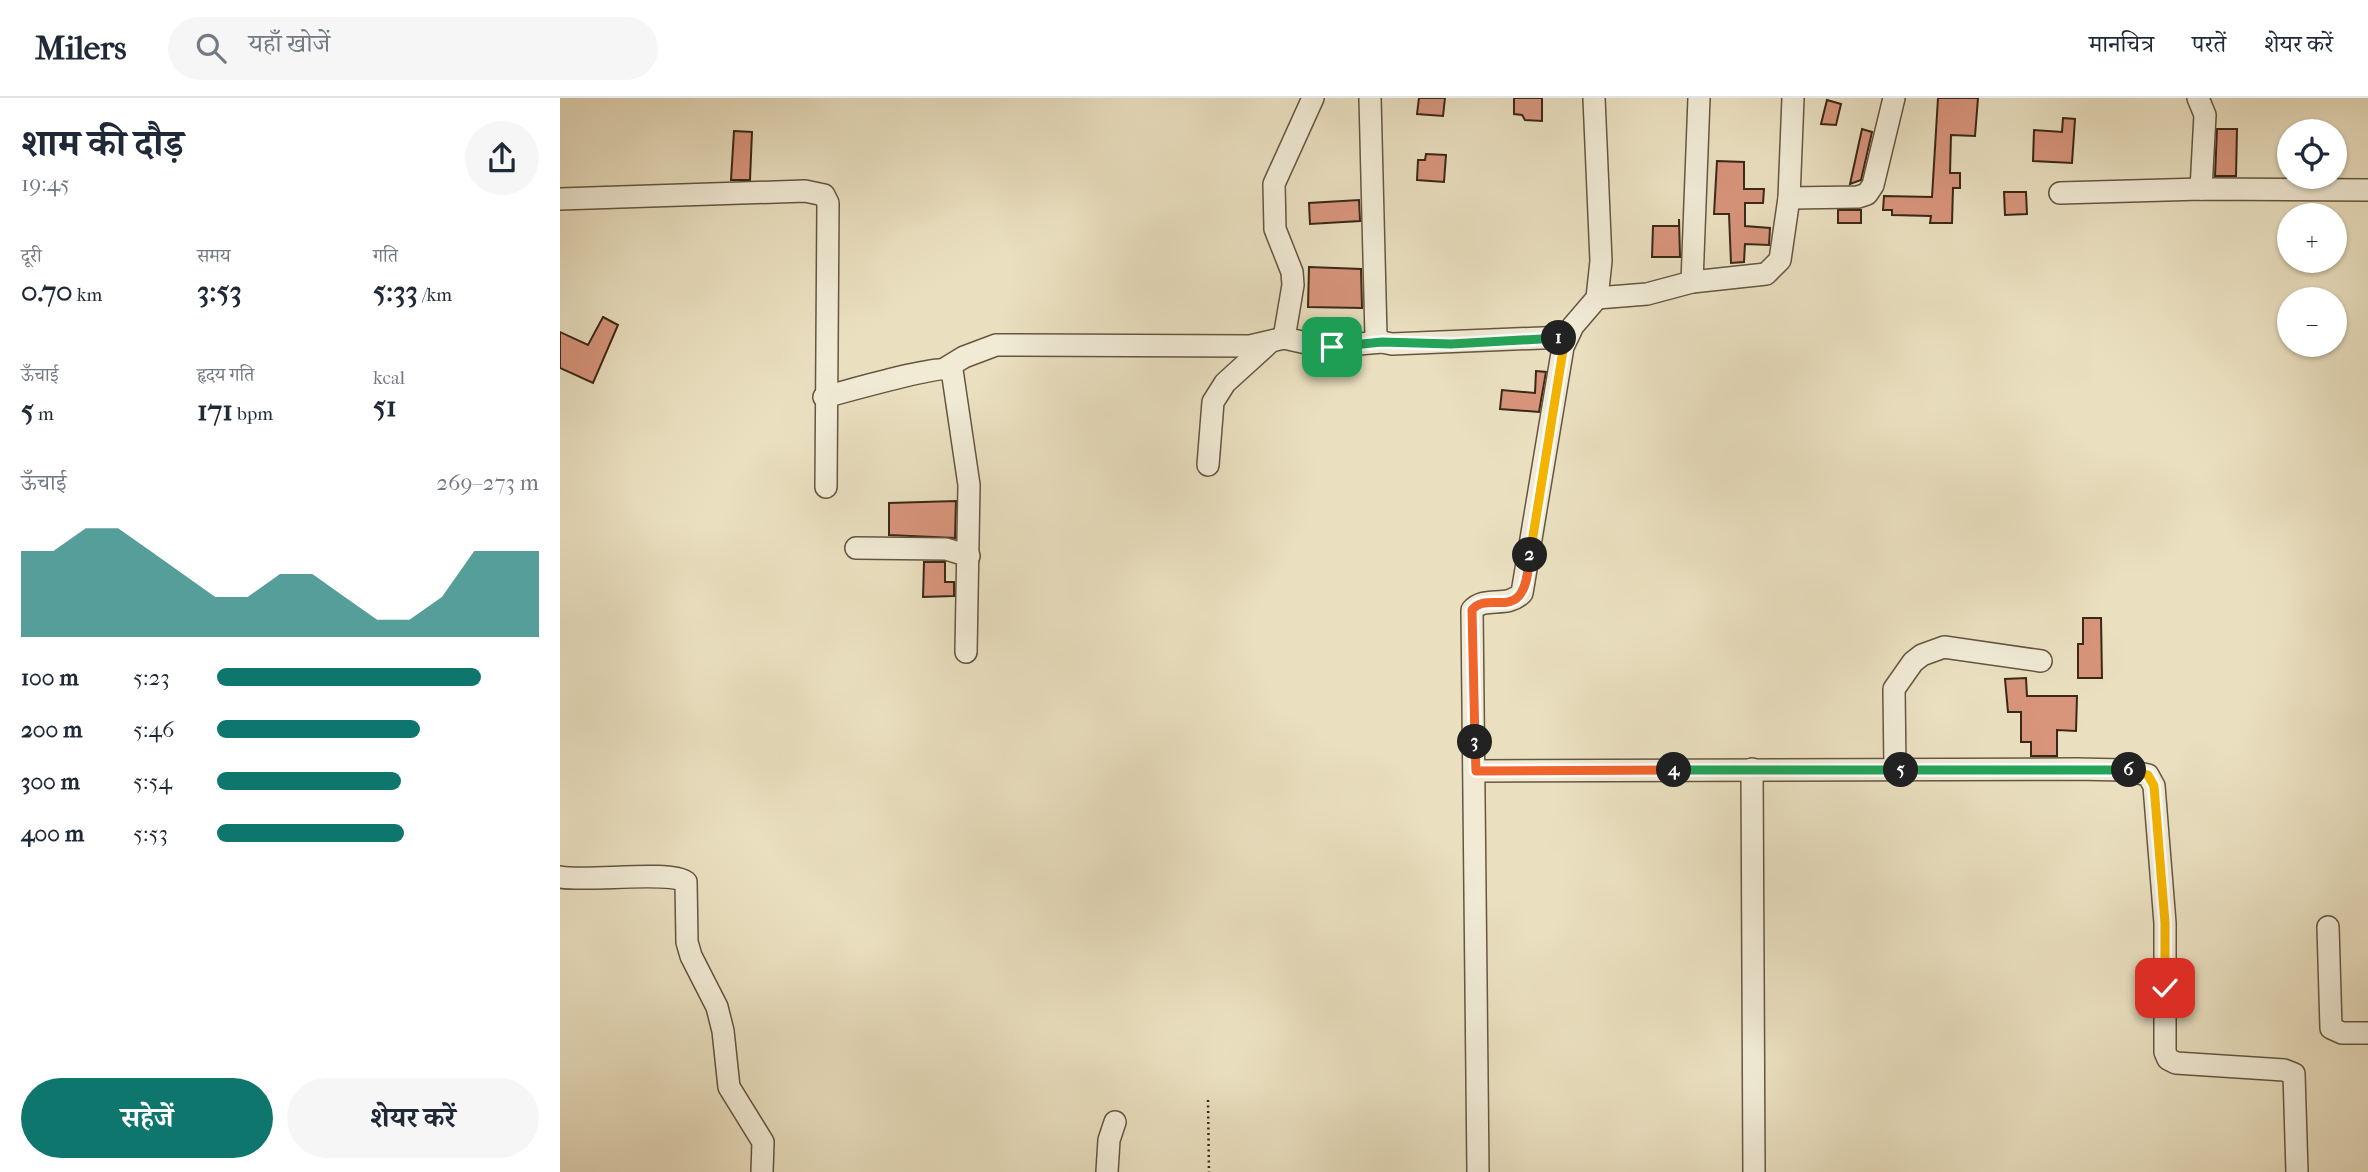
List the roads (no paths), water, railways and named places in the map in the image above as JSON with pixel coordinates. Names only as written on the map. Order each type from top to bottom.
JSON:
[{"type":"street","points":[[1208,465],[1213,402],[1225,383],[1277,340],[1293,285],[1292,272],[1275,229],[1274,184],[1313,98]]},
{"type":"street","points":[[1370,98],[1373,328],[1382,342]]},
{"type":"street","points":[[1478,1172],[1476,771],[1472,610],[1482,603],[1511,602],[1522,593],[1565,338],[1597,298],[1601,261],[1594,98]]},
{"type":"street","points":[[1692,282],[1699,98]]},
{"type":"street","points":[[1597,298],[1664,292],[1692,282],[1766,274],[1775,268],[1780,260],[1789,198],[1793,98]]},
{"type":"street","points":[[1789,198],[1858,197],[1867,194],[1873,185],[1895,98]]},
{"type":"street","points":[[2198,98],[2204,115],[2201,189]]},
{"type":"street","points":[[2060,193],[2201,189],[2368,190]]},
{"type":"street","points":[[560,199],[806,191],[824,195],[828,203],[824,397],[826,487]]},
{"type":"street","points":[[824,397],[946,368],[964,357],[996,345],[1250,345],[1277,340],[1324,347],[1382,342],[1451,344],[1565,338]]},
{"type":"street","points":[[946,368],[954,376],[956,412],[969,485],[966,652]]},
{"type":"street","points":[[856,548],[946,549],[969,556]]},
{"type":"street","points":[[1895,770],[1894,690],[1913,662],[1922,655],[1944,647],[2041,661]]},
{"type":"street","points":[[1752,769],[1754,1172]]},
{"type":"street","points":[[1476,771],[2124,770],[2137,771],[2152,778],[2165,923],[2165,1052],[2168,1059],[2176,1063],[2284,1070],[2294,1074],[2297,1172]]},
{"type":"street","points":[[560,877],[582,880],[669,876],[686,882],[687,942],[691,956],[717,1007],[723,1031],[729,1087],[763,1142],[762,1172]]},
{"type":"street","points":[[2328,927],[2331,1028],[2342,1032],[2368,1033]]},
{"type":"street","points":[[1107,1172],[1109,1140],[1115,1122]]}]
